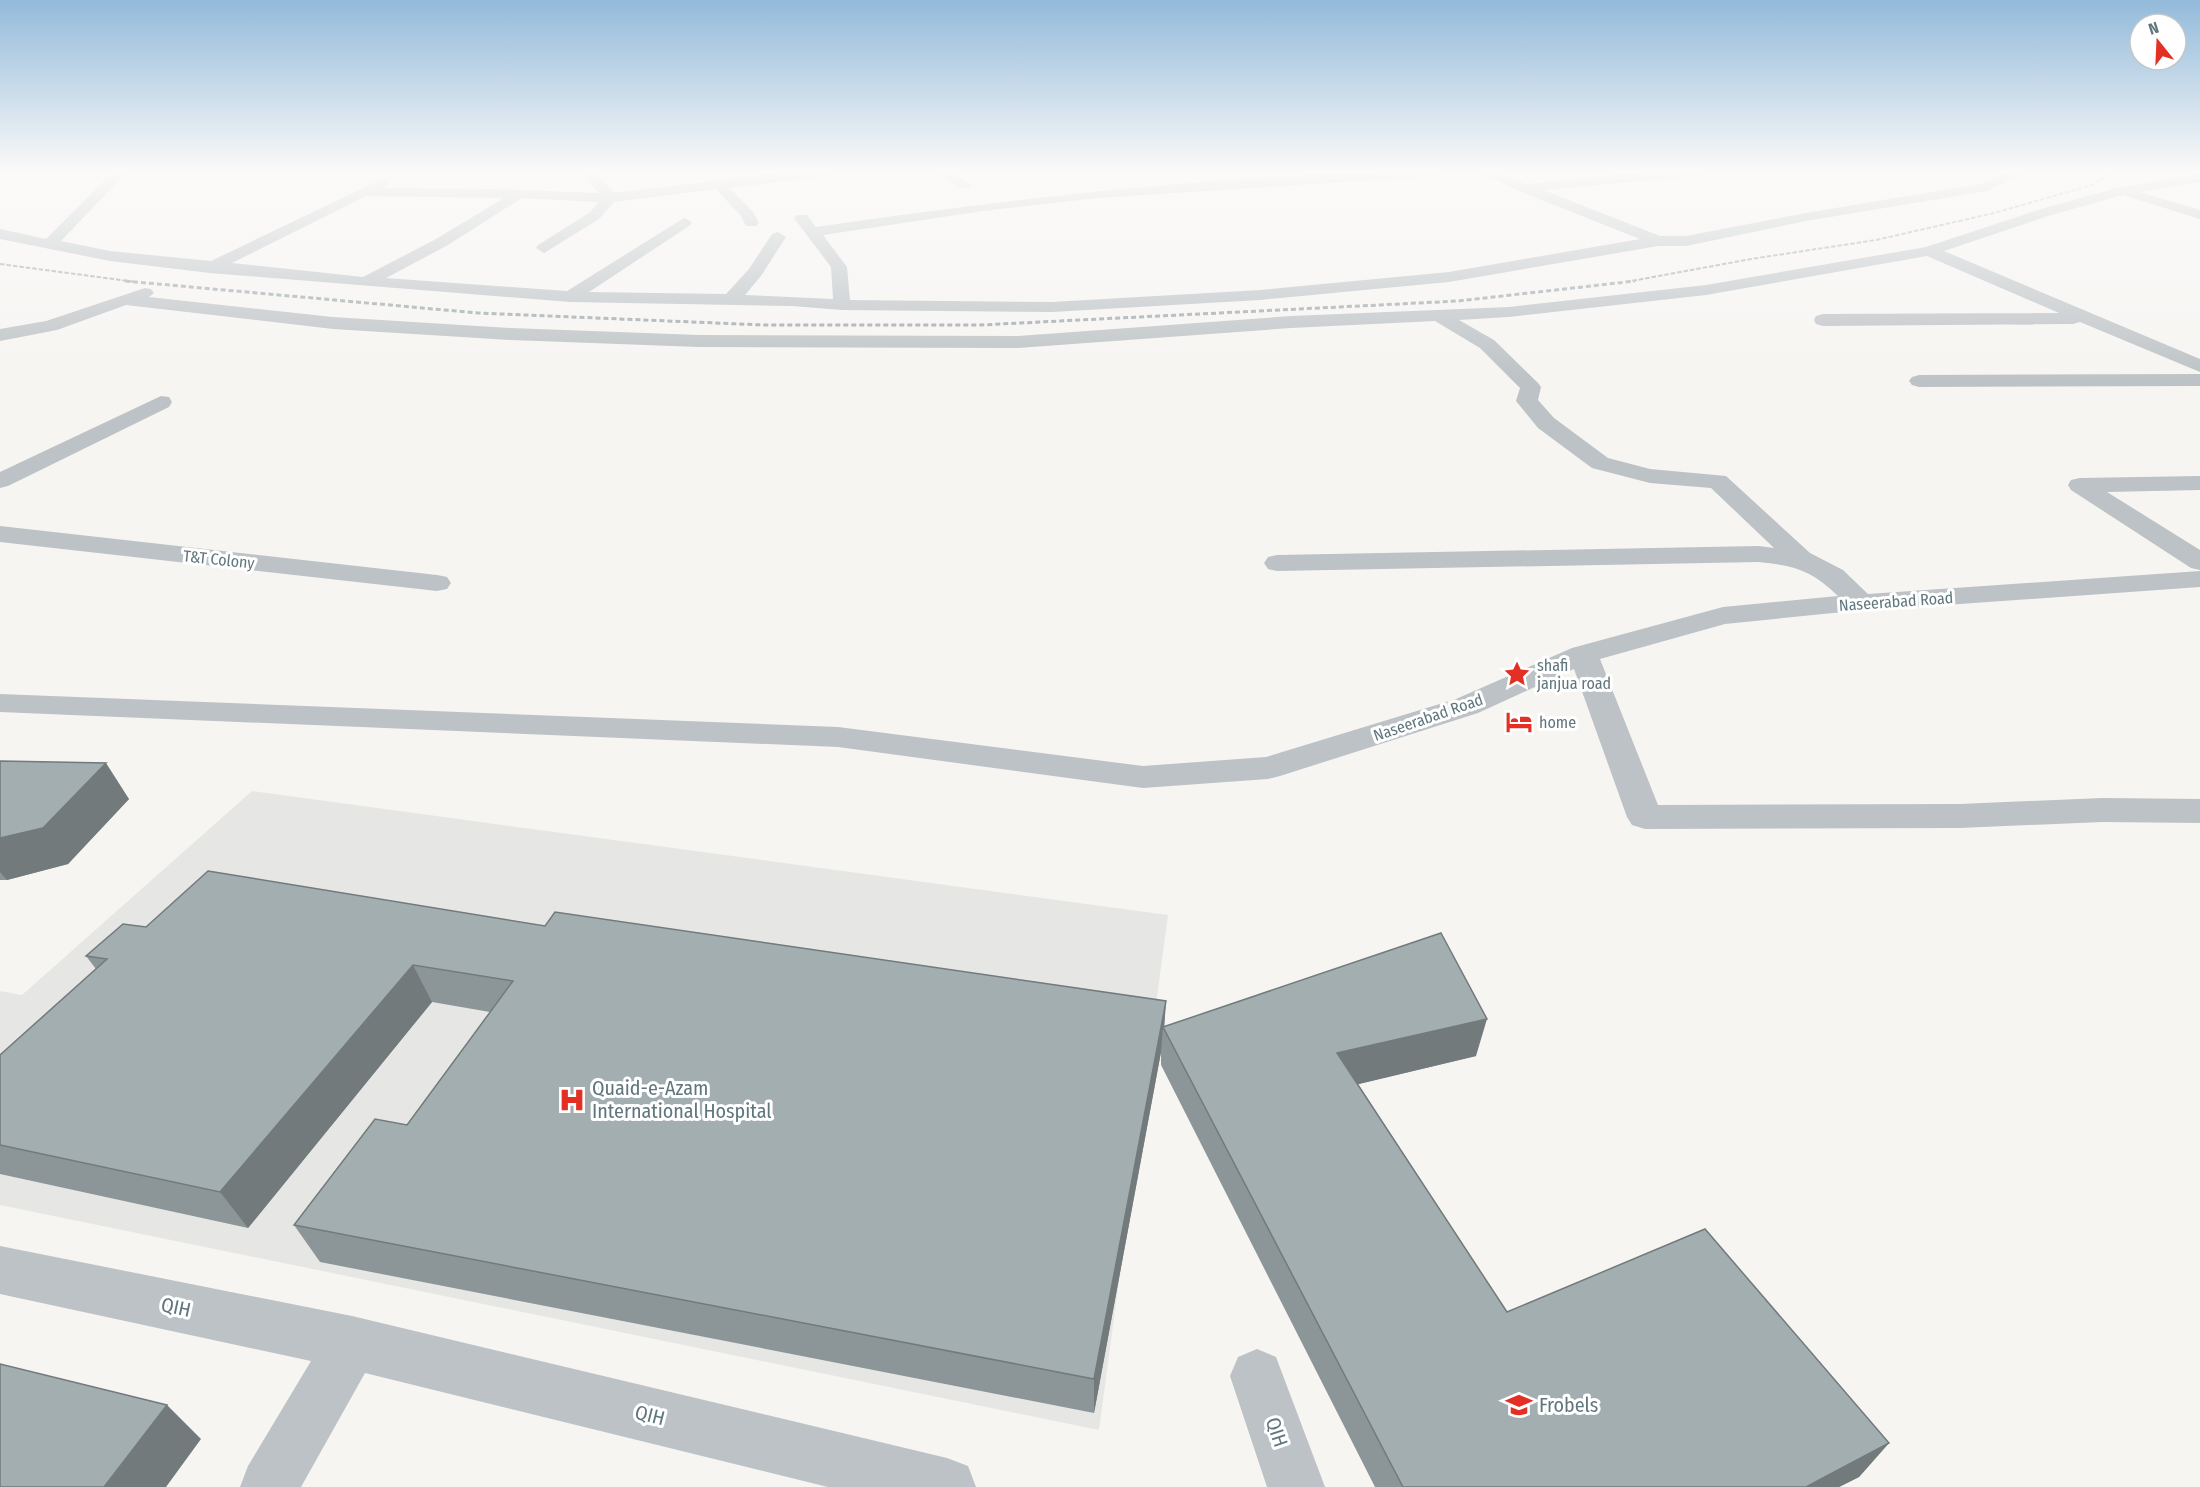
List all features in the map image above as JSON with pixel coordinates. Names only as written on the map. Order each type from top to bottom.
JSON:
[{"type":"street","points":[[33,241],[110,256],[210,267],[366,282],[570,297],[842,305],[1052,307],[1260,295],[1449,277],[1656,241]]},
{"type":"street","points":[[49,245],[53,241]]},
{"type":"street","points":[[183,278],[263,241]]},
{"type":"street","points":[[366,282],[443,241]]},
{"type":"street","points":[[544,248],[554,241]]},
{"type":"street","points":[[570,297],[656,241]]},
{"type":"street","points":[[731,300],[755,272],[775,241]]},
{"type":"street","points":[[819,241],[839,267],[842,305]]},
{"type":"street","points":[[125,300],[333,323],[511,334],[699,341],[1018,342],[1291,322],[1509,312],[1706,290],[1929,251],[1958,241]]},
{"type":"street","points":[[1929,251],[2200,366]]},
{"type":"street","points":[[0,335],[50,326],[164,286]]},
{"type":"street","points":[[1438,315],[1487,344],[1531,387],[1527,400],[1546,423],[1600,463],[1650,476],[1718,481],[1801,559],[1833,576],[1862,603]]},
{"type":"street","points":[[1823,320],[2087,318]]},
{"type":"street","points":[[1919,381],[2200,380]]},
{"type":"street","points":[[0,481],[160,402]]},
{"type":"street","points":[[2200,483],[2080,485],[2200,562]]},
{"type":"street","name":"T&T Colony","points":[[0,534],[437,584]]},
{"type":"street","points":[[1278,563],[1759,554],[1801,559]]},
{"type":"street","name":"Naseerabad Road","points":[[0,703],[826,736],[1143,777],[1268,768],[1467,706],[1583,654],[1723,616],[1862,603],[2200,579]]},
{"type":"street","points":[[1583,654],[1645,817],[1960,816],[2102,810],[2200,811]]},
{"type":"street","name":"QIH","points":[[0,1270],[352,1343],[947,1487]]},
{"type":"street","points":[[268,1487],[352,1343]]},
{"type":"street","name":"QIH","points":[[1257,1376],[1296,1487]]},
{"type":"shaded area","name":"Quaid-e-Azam International Hospital","points":[[252,791],[1168,915],[1099,1430],[0,1205],[0,991],[22,995]]},
{"type":"building","points":[[0,761],[106,763],[43,828],[0,838]]},
{"type":"building","name":"Quaid-e-Azam International Hospital","points":[[208,871],[545,926],[555,912],[1166,1001],[1094,1379],[294,1225],[375,1119],[407,1125],[513,981],[413,965],[220,1192],[0,1145],[0,1055],[107,959],[86,956],[123,924],[146,927]]},
{"type":"building","points":[[1441,933],[1487,1019],[1337,1053],[1507,1312],[1705,1229],[1889,1443],[1806,1487],[1403,1487],[1163,1027]]},
{"type":"building","points":[[0,1364],[167,1405],[104,1487],[0,1487]]},
{"type":"railway","points":[[1626,282],[1751,259],[1867,241]]},
{"type":"railway","points":[[0,264],[136,282]]},
{"type":"railway","points":[[125,281],[136,282]]},
{"type":"railway","points":[[136,282],[478,313],[764,325],[980,325],[1458,301],[1635,281]]},
{"type":"place","name":"shafi janjua road","points":[[1517,674]]},
{"type":"place","name":"home","points":[[1519,722]]},
{"type":"place","name":"Quaid-e-Azam International Hospital","points":[[572,1100]]},
{"type":"place","name":"Frobels","points":[[1519,1405]]}]
